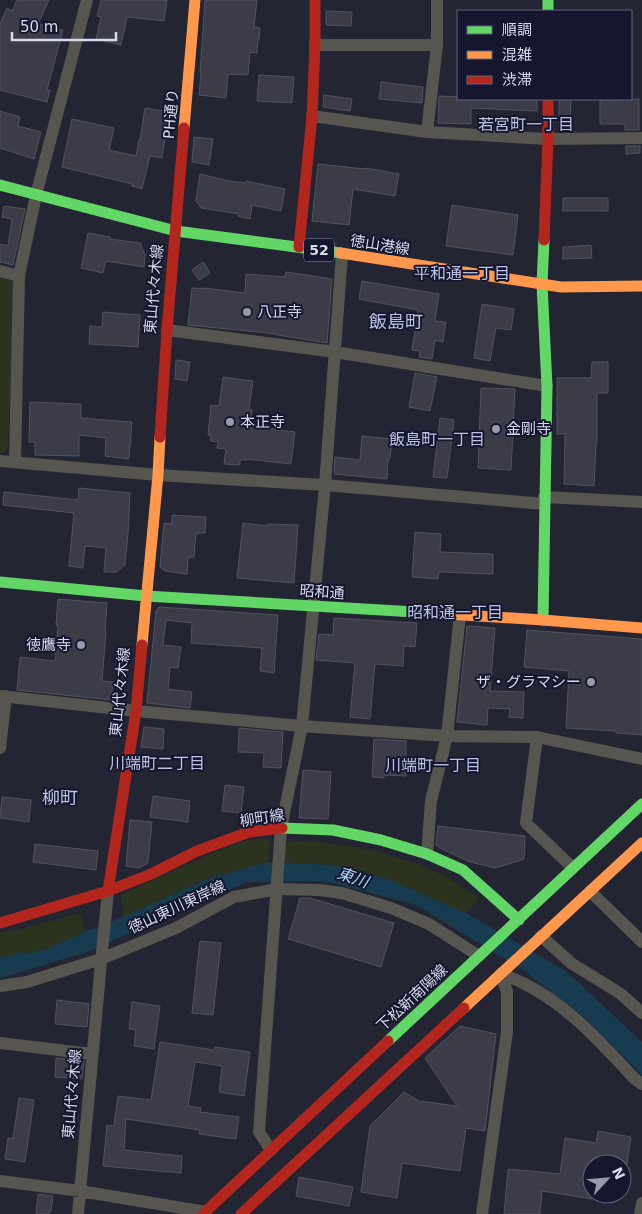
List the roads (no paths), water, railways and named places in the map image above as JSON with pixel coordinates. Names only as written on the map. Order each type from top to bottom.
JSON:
[{"type":"street","points":[[15,462],[19,276],[36,195],[87,0]]},
{"type":"street","name":"PH通り","points":[[176,231],[196,0]]},
{"type":"street","points":[[299,247],[312,116],[315,45],[311,0]]},
{"type":"street","points":[[427,132],[437,45],[438,0]]},
{"type":"street","points":[[315,45],[437,45]]},
{"type":"street","points":[[543,620],[547,386],[542,284],[548,100]]},
{"type":"street","points":[[312,116],[427,132],[548,139],[642,138]]},
{"type":"street","name":"徳山港線","points":[[0,185],[176,231],[299,247],[560,287],[642,286]]},
{"type":"street","name":"東山代々木線","points":[[78,1214],[106,908],[136,711],[158,475],[167,330],[176,231]]},
{"type":"street","points":[[271,1150],[259,1132],[281,828],[302,726],[325,486],[342,254]]},
{"type":"street","points":[[0,271],[19,276]]},
{"type":"street","points":[[167,330],[335,352],[547,386]]},
{"type":"street","points":[[0,461],[158,475],[544,501],[642,502]]},
{"type":"street","name":"昭和通","points":[[0,582],[146,596],[543,620],[642,628]]},
{"type":"street","points":[[427,854],[431,801],[447,736],[460,615]]},
{"type":"street","points":[[0,748],[3,696],[136,711],[302,726],[447,736],[537,737],[642,759]]},
{"type":"street","points":[[537,737],[526,823],[572,868]]},
{"type":"street","name":"下松新南陽線","points":[[204,1213],[642,804]]},
{"type":"street","name":"柳町線","points":[[0,923],[108,891],[151,874],[197,851],[249,832],[281,828],[333,830],[381,840],[427,854],[463,870],[519,920]]},
{"type":"street","points":[[0,1181],[80,1191],[204,1213],[239,1213],[590,891],[639,850]]},
{"type":"street","name":"徳山東川東岸線","points":[[0,986],[27,982],[176,928],[234,897],[277,889],[319,890],[342,893],[391,908],[429,924],[479,956]]},
{"type":"street","points":[[590,891],[642,942]]},
{"type":"street","points":[[541,936],[571,962],[621,994],[642,1013]]},
{"type":"street","points":[[501,974],[523,983],[558,1004],[591,1032],[642,1084]]},
{"type":"street","points":[[482,1214],[507,1032],[507,992],[501,974]]},
{"type":"street","points":[[0,1043],[92,1054]]},
{"type":"street","points":[[640,1214],[642,1204]]},
{"type":"water","name":"東川","points":[[268,862],[334,865],[385,878],[466,913],[566,971],[642,1042],[642,1075],[585,1018],[523,970],[416,905],[325,881],[247,882],[87,952],[0,978],[0,957],[44,950],[209,878]]},
{"type":"place","name":"八正寺","points":[[247,312]]},
{"type":"place","name":"本正寺","points":[[230,422]]},
{"type":"place","name":"金剛寺","points":[[496,429]]},
{"type":"place","name":"徳鷹寺","points":[[81,645]]},
{"type":"place","name":"ザ・グラマシー","points":[[591,682]]},
{"type":"district","name":"若宮町一丁目","points":[[526,124]]},
{"type":"district","name":"平和通一丁目","points":[[462,273]]},
{"type":"district","name":"飯島町","points":[[396,322]]},
{"type":"district","name":"飯島町一丁目","points":[[437,439]]},
{"type":"district","name":"昭和通一丁目","points":[[455,612]]},
{"type":"district","name":"川端町二丁目","points":[[157,763]]},
{"type":"district","name":"川端町一丁目","points":[[433,765]]},
{"type":"district","name":"柳町","points":[[60,798]]}]
